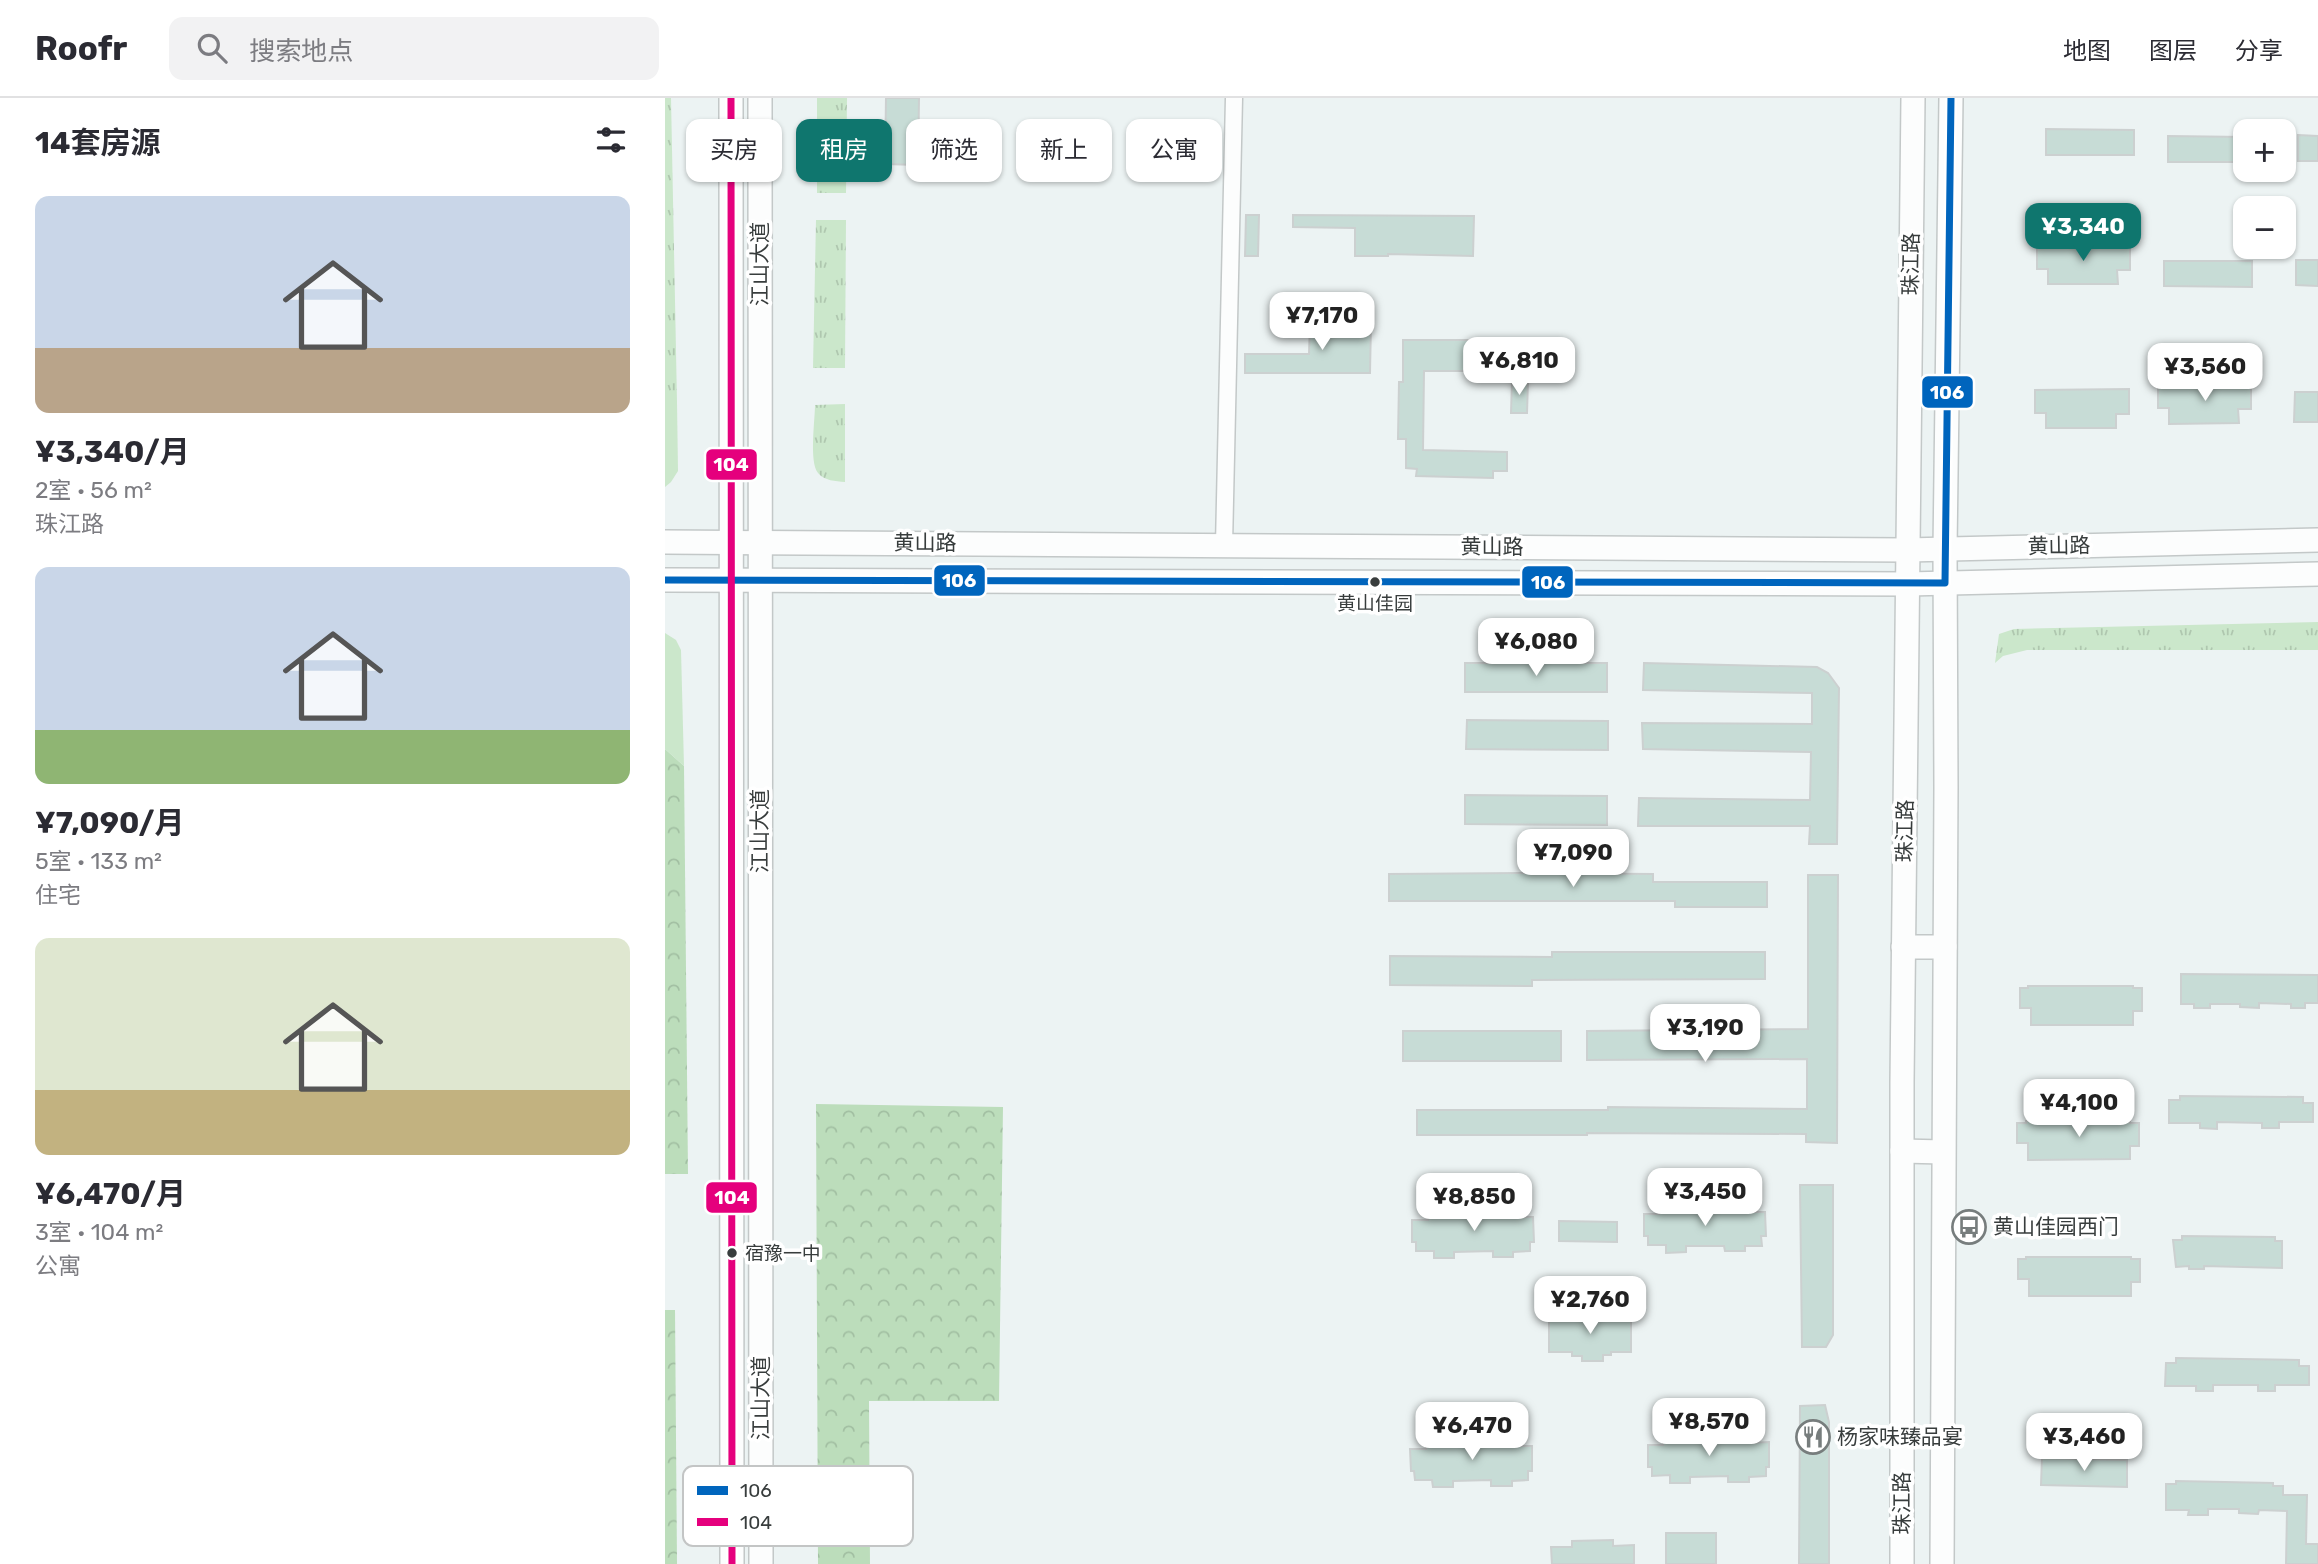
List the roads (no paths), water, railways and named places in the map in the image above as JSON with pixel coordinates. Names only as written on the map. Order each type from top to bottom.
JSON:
[{"type":"main road","name":"江山大道","points":[[731,98],[732,1466]]},
{"type":"main road","name":"江山大道","points":[[760,98],[761,1466]]},
{"type":"main road","name":"珠江路","points":[[1902,1564],[1903,947],[1913,98]]},
{"type":"main road","name":"珠江路","points":[[1942,1564],[1945,549],[1951,98]]},
{"type":"main road","name":"黄山路","points":[[665,542],[1907,550],[2318,540]]},
{"type":"main road","name":"黄山路","points":[[665,580],[1908,584],[2318,574]]},
{"type":"main road","points":[[1903,947],[1945,947]]},
{"type":"main road","points":[[1902,1151],[1943,1152]]},
{"type":"main road","name":"江山大道","points":[[732,1546],[732,1564]]},
{"type":"main road","name":"江山大道","points":[[761,1546],[761,1564]]},
{"type":"street","points":[[1224,545],[1234,98]]},
{"type":"place","name":"黄山佳园","points":[[1375,582]]},
{"type":"place","name":"黄山佳园西门","points":[[1969,1227]]},
{"type":"place","name":"宿豫一中","points":[[732,1253]]},
{"type":"place","name":"杨家味臻品宴","points":[[1813,1437]]}]
